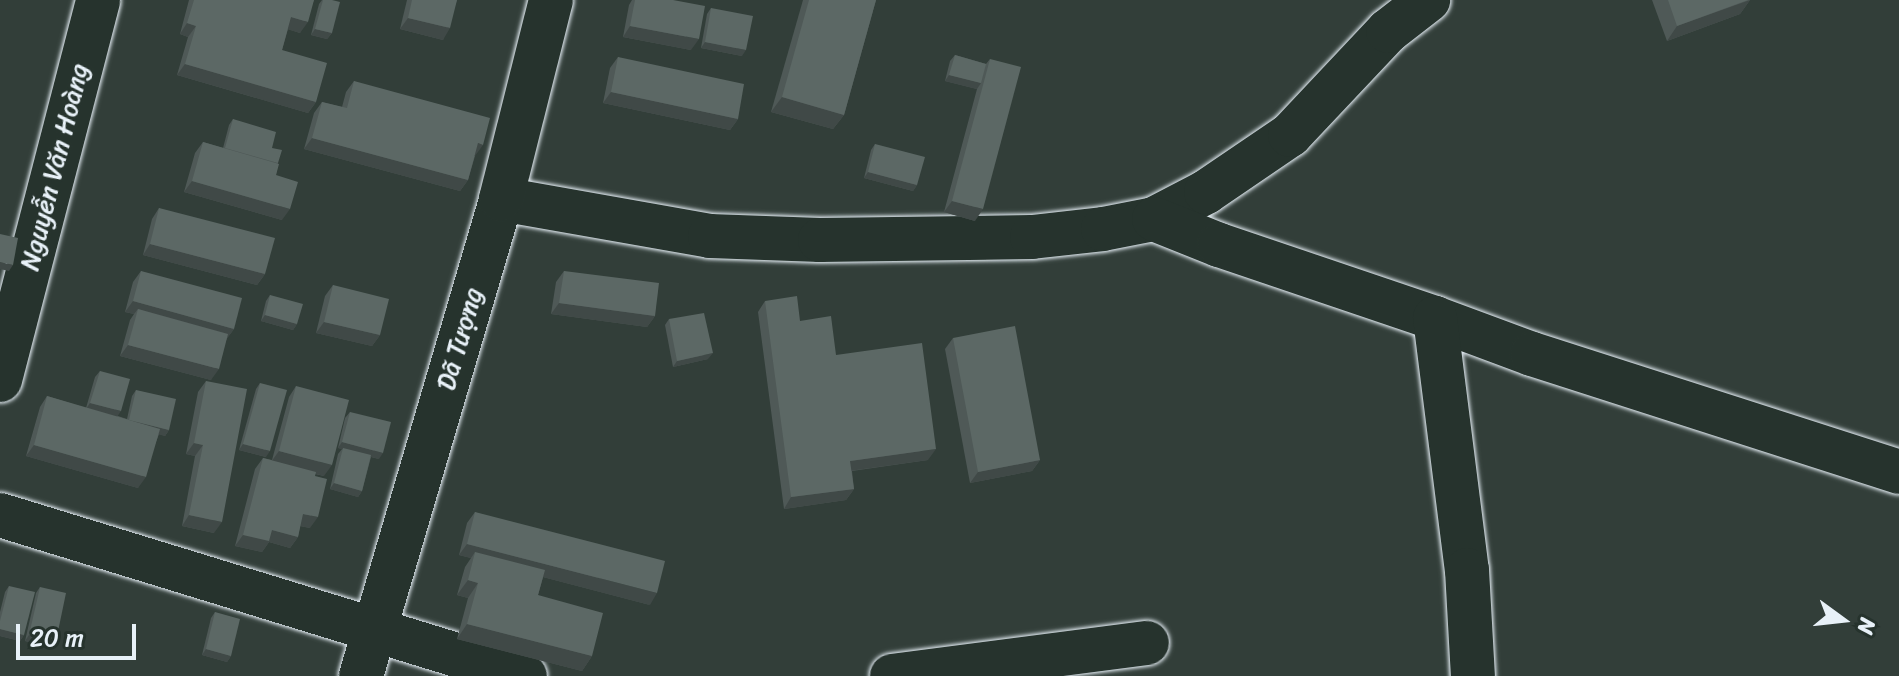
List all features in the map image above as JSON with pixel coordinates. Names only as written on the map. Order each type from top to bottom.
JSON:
[{"type":"street","name":"Nguyễn Văn Hoàng","points":[[0,380],[98,0]]},
{"type":"street","name":"Dã Tượng","points":[[361,676],[501,199],[551,0]]},
{"type":"street","points":[[501,199],[710,236],[820,240],[1032,237],[1103,229],[1154,219],[1206,192],[1290,135],[1382,16],[1428,0]]},
{"type":"street","points":[[1154,219],[1219,245],[1532,354],[1899,472]]},
{"type":"street","points":[[1435,318],[1467,570],[1473,676]]},
{"type":"street","points":[[0,515],[525,676]]},
{"type":"street","points":[[892,676],[1147,643]]},
{"type":"building","points":[[194,0],[314,0],[308,22],[291,17],[282,50],[327,63],[316,102],[185,64],[196,26],[187,23]]},
{"type":"building","points":[[323,0],[340,2],[332,33],[315,29]]},
{"type":"building","points":[[412,0],[457,0],[450,28],[408,18]]},
{"type":"building","points":[[635,0],[673,0],[705,6],[699,39],[630,26]]},
{"type":"building","points":[[809,0],[876,0],[844,115],[782,97]]},
{"type":"building","points":[[1668,0],[1748,0],[1677,26]]},
{"type":"building","points":[[711,8],[753,16],[746,50],[705,42]]},
{"type":"building","points":[[955,55],[986,64],[981,83],[949,75]]},
{"type":"building","points":[[618,57],[744,84],[738,119],[611,92]]},
{"type":"building","points":[[990,59],[1021,67],[983,209],[952,201]]},
{"type":"building","points":[[354,81],[490,118],[483,145],[478,143],[468,180],[312,138],[322,102],[347,108]]},
{"type":"building","points":[[233,119],[276,132],[272,148],[282,150],[278,163],[225,148]]},
{"type":"building","points":[[203,142],[279,164],[276,175],[298,182],[290,209],[192,181]]},
{"type":"building","points":[[875,144],[925,157],[917,185],[868,172]]},
{"type":"building","points":[[159,208],[275,238],[265,274],[150,244]]},
{"type":"building","points":[[0,234],[18,238],[13,265],[0,262]]},
{"type":"building","points":[[141,271],[242,298],[234,329],[133,301]]},
{"type":"building","points":[[564,271],[659,283],[655,316],[559,303]]},
{"type":"building","points":[[333,285],[389,299],[380,335],[324,322]]},
{"type":"building","points":[[270,295],[303,304],[297,324],[265,315]]},
{"type":"building","points":[[797,296],[800,321],[831,316],[836,355],[922,343],[936,449],[850,461],[854,489],[791,497],[765,301]]},
{"type":"building","points":[[138,309],[228,334],[219,369],[128,345]]},
{"type":"building","points":[[704,313],[713,353],[677,361],[669,319]]},
{"type":"building","points":[[1015,326],[1040,460],[978,472],[953,338]]},
{"type":"building","points":[[100,371],[130,379],[121,411],[90,403]]},
{"type":"building","points":[[206,381],[247,389],[222,522],[189,515],[203,445],[194,443]]},
{"type":"building","points":[[260,383],[287,390],[270,451],[243,444]]},
{"type":"building","points":[[296,386],[349,400],[332,465],[279,451]]},
{"type":"building","points":[[136,390],[176,399],[169,430],[129,420]]},
{"type":"building","points":[[47,396],[160,429],[146,477],[34,445]]},
{"type":"building","points":[[350,412],[391,422],[383,453],[342,442]]},
{"type":"building","points":[[343,448],[371,455],[362,491],[334,483]]},
{"type":"building","points":[[263,458],[316,472],[315,476],[327,479],[318,517],[303,514],[298,537],[272,530],[269,541],[243,535]]},
{"type":"building","points":[[475,512],[665,561],[657,593],[467,544]]},
{"type":"building","points":[[475,552],[545,570],[538,595],[603,613],[592,656],[467,624],[478,583],[468,580]]},
{"type":"building","points":[[9,586],[35,592],[24,635],[0,629]]},
{"type":"building","points":[[40,587],[66,593],[56,641],[29,635]]},
{"type":"building","points":[[215,612],[240,619],[231,656],[206,649]]}]
